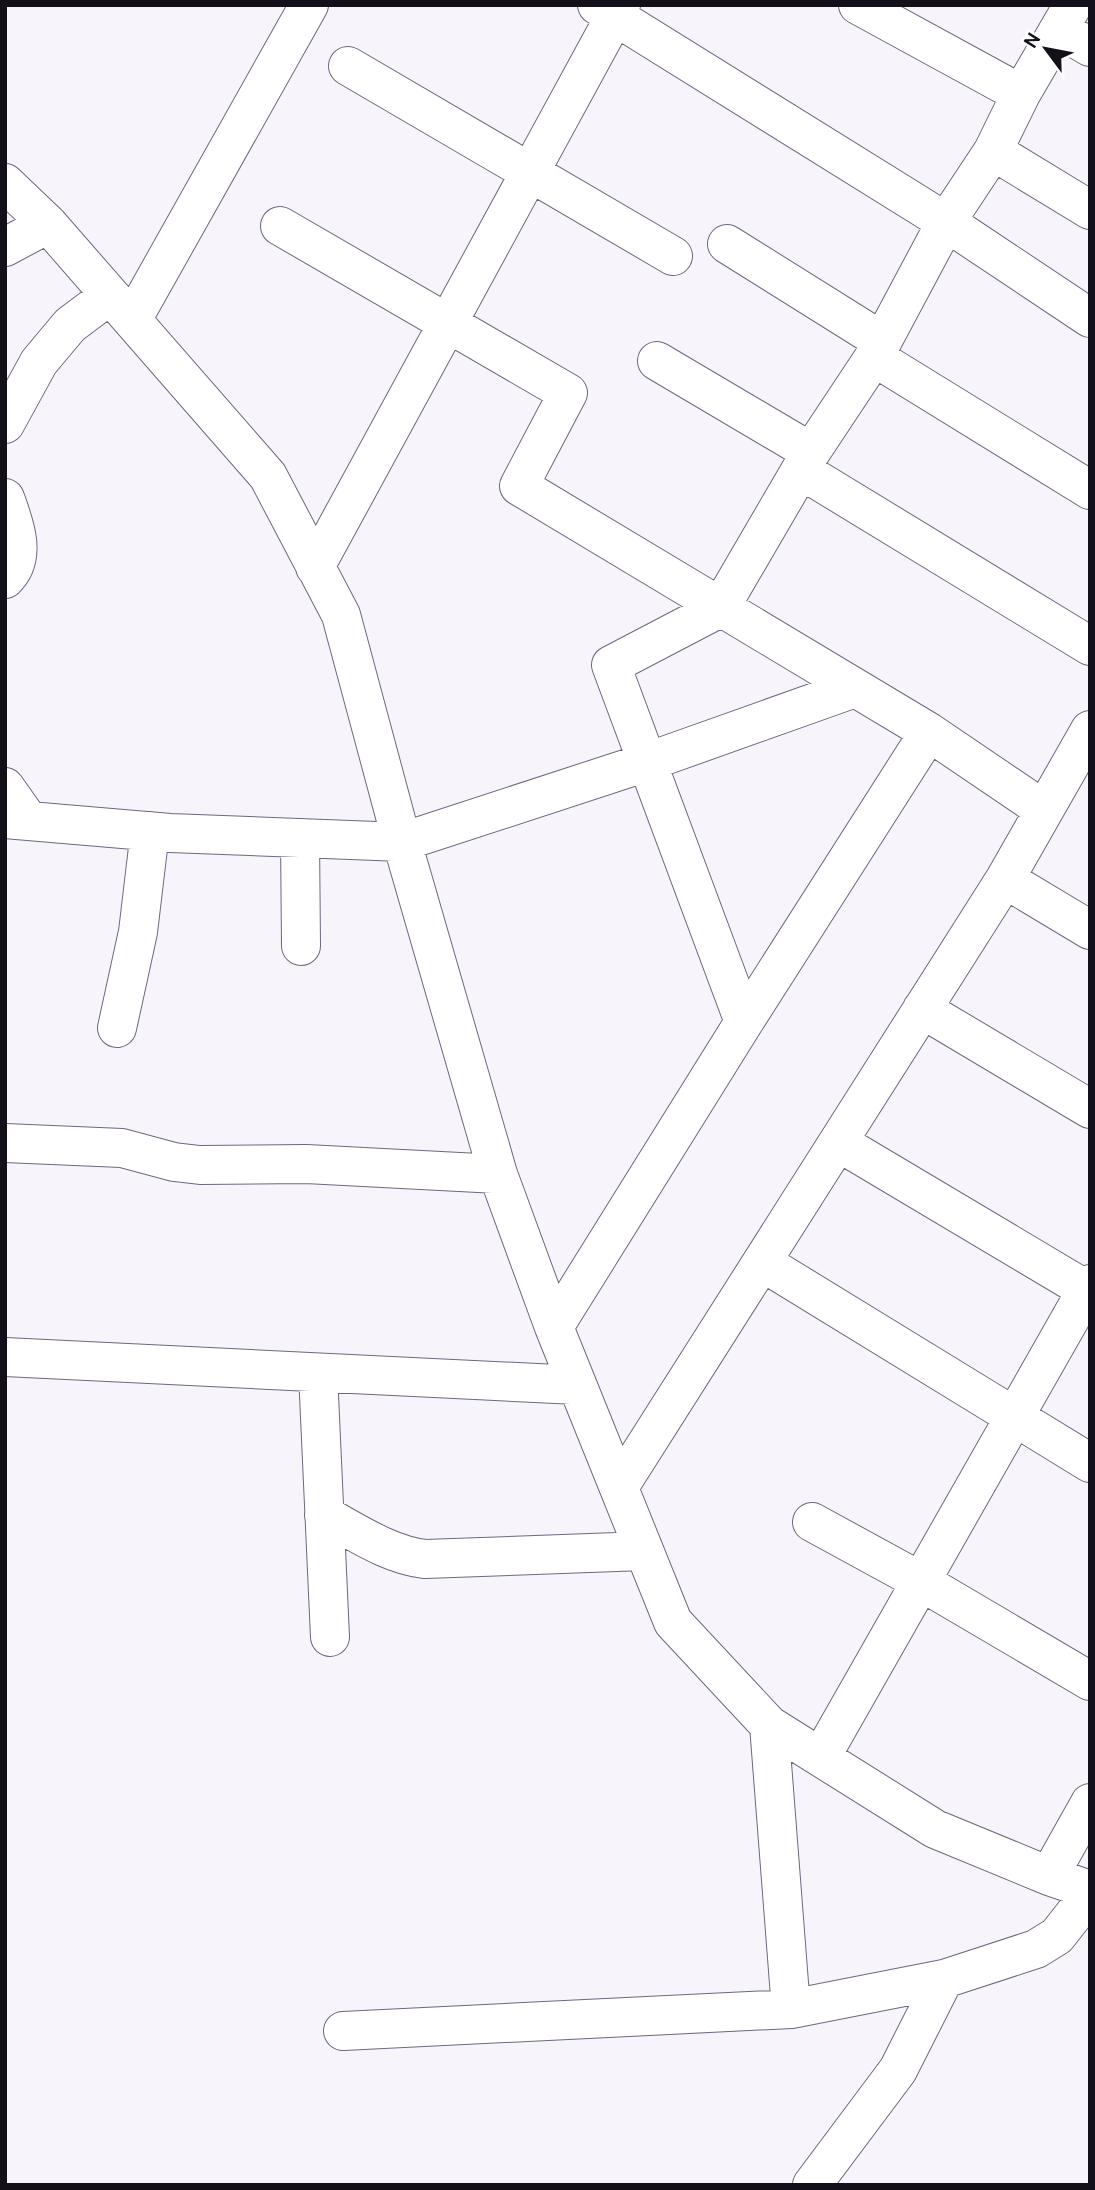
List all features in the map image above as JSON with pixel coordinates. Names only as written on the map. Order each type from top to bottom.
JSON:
[{"type":"street","points":[[5,424],[39,362],[70,325],[121,307],[309,5]]},
{"type":"street","points":[[858,5],[1021,94]]},
{"type":"street","points":[[315,567],[530,173],[611,9],[946,222],[1090,318]]},
{"type":"street","points":[[744,1022],[611,665],[720,608],[806,461],[878,349],[946,222],[993,151],[1021,94],[1074,27]]},
{"type":"street","points":[[348,66],[673,256]]},
{"type":"street","points":[[993,151],[1090,210]]},
{"type":"street","points":[[5,183],[47,224],[268,476],[341,615],[402,842],[498,1174],[554,1327],[673,1622],[769,1725],[934,1829],[1090,1892],[1058,1936],[1036,1948],[944,1979],[791,2009],[343,2031]]},
{"type":"street","points":[[5,247],[47,224]]},
{"type":"street","points":[[280,226],[568,393],[519,486],[929,732],[1044,810]]},
{"type":"street","points":[[727,244],[878,349],[1090,490]]},
{"type":"street","points":[[657,361],[1090,646]]},
{"type":"street","points":[[5,498],[18,541],[15,566],[5,579]]},
{"type":"street","points":[[5,786],[17,820],[150,831],[402,842],[647,762],[855,688]]},
{"type":"street","points":[[554,1327],[929,732]]},
{"type":"street","points":[[619,1487],[1005,879],[1088,736]]},
{"type":"street","points":[[117,1028],[138,932],[150,831]]},
{"type":"street","points":[[300,838],[301,946]]},
{"type":"street","points":[[1005,879],[1090,930]]},
{"type":"street","points":[[922,1009],[1090,1109]]},
{"type":"street","points":[[821,1756],[1089,1289],[838,1142]]},
{"type":"street","points":[[5,1143],[122,1148],[174,1162],[200,1165],[306,1164],[498,1174]]},
{"type":"street","points":[[762,1262],[1090,1463]]},
{"type":"street","points":[[5,1357],[578,1385]]},
{"type":"street","points":[[318,1373],[330,1637]]},
{"type":"street","points":[[324,1515],[410,1558],[645,1551]]},
{"type":"street","points":[[812,1522],[920,1581],[1090,1681]]},
{"type":"street","points":[[769,1725],[791,2009]]},
{"type":"street","points":[[1049,1876],[1090,1803]]},
{"type":"street","points":[[813,2185],[898,2070],[944,1979]]}]
